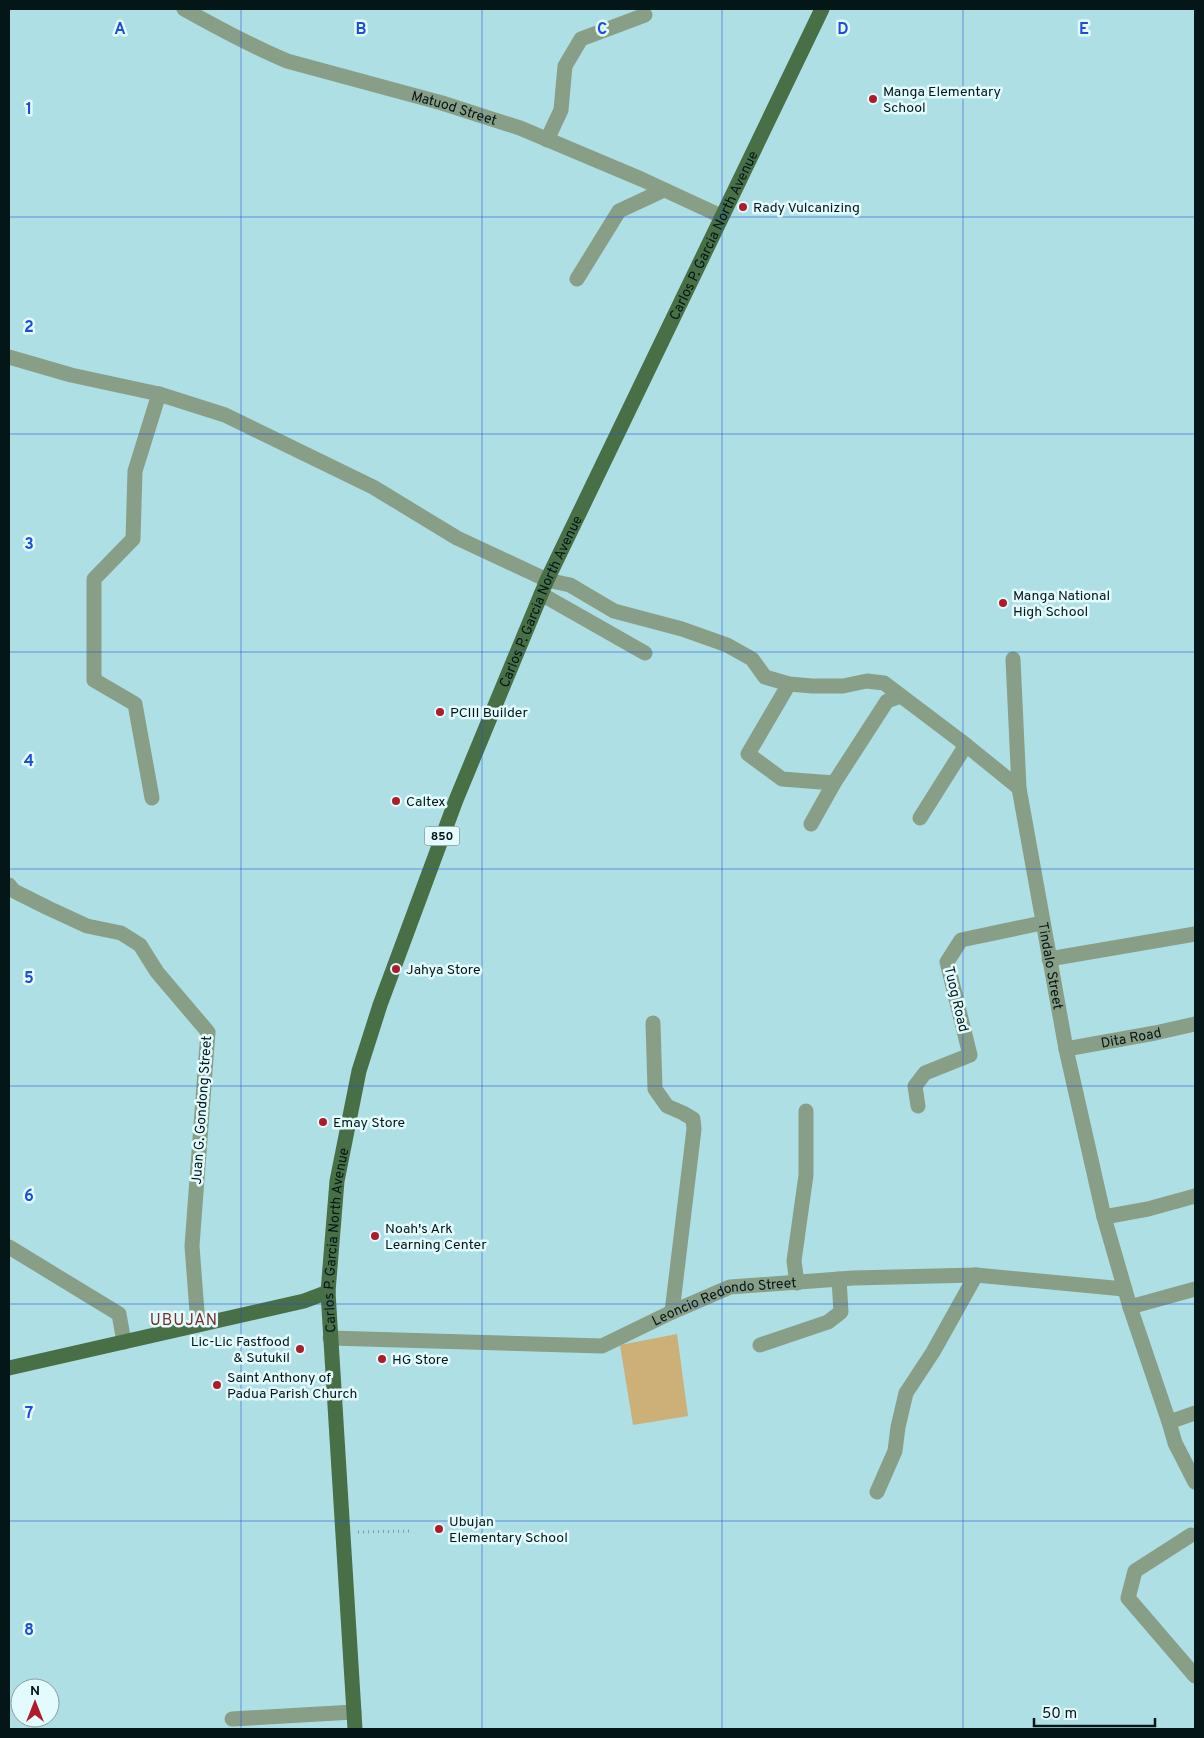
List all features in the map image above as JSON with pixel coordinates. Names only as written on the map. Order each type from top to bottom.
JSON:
[{"type":"main road","name":"Carlos P. Garcia North Avenue","points":[[355,1729],[328,1292],[337,1181],[362,1062],[380,1004],[456,800],[544,587],[720,216],[822,9]]},
{"type":"main road","points":[[9,1368],[304,1301],[328,1292]]},
{"type":"street","name":"Matuod Street","points":[[184,9],[263,51],[287,61],[442,103],[520,128],[720,216]]},
{"type":"street","points":[[547,140],[561,110],[565,66],[581,39],[645,15]]},
{"type":"street","points":[[577,279],[619,211],[664,190]]},
{"type":"street","points":[[9,357],[71,375],[159,394],[225,415],[373,487],[457,538],[544,587],[645,653]]},
{"type":"street","points":[[152,798],[135,704],[94,680],[94,579],[133,539],[135,471],[159,394]]},
{"type":"street","points":[[544,587],[570,585],[614,611],[682,629],[727,645],[752,659],[766,677],[789,684],[843,686],[867,681],[884,683],[1019,788]]},
{"type":"street","name":"Tindalo Street","points":[[1013,659],[1019,788],[1066,1048],[1104,1217],[1124,1289],[1175,1443],[1195,1482]]},
{"type":"street","points":[[789,684],[748,754],[782,779],[834,783]]},
{"type":"street","points":[[811,824],[834,783],[887,701],[901,696]]},
{"type":"street","points":[[920,818],[966,745]]},
{"type":"street","name":"Juan G. Gondong Street","points":[[9,885],[14,891],[87,926],[121,933],[140,945],[157,972],[208,1032],[192,1246],[198,1325]]},
{"type":"street","name":"Tuog Road","points":[[918,1106],[915,1086],[925,1073],[970,1055],[948,962],[961,940],[1042,923]]},
{"type":"street","points":[[1049,960],[1195,934]]},
{"type":"street","points":[[654,1023],[655,1089],[667,1106],[693,1119],[694,1129],[672,1312]]},
{"type":"street","name":"Dita Road","points":[[1066,1048],[1155,1033],[1195,1024]]},
{"type":"street","points":[[797,1283],[794,1261],[806,1175],[806,1111]]},
{"type":"street","points":[[1104,1217],[1148,1209],[1195,1196]]},
{"type":"street","points":[[9,1247],[119,1314],[124,1342]]},
{"type":"street","points":[[877,1492],[895,1451],[898,1427],[906,1393],[933,1352],[976,1275]]},
{"type":"street","name":"Leoncio Redondo Street","points":[[330,1338],[602,1346],[672,1312],[730,1288],[840,1279],[976,1275],[1124,1289]]},
{"type":"street","points":[[760,1344],[828,1322],[840,1312],[840,1279]]},
{"type":"street","points":[[1130,1307],[1195,1288]]},
{"type":"street","points":[[1169,1422],[1195,1413]]},
{"type":"street","points":[[1194,1534],[1135,1571],[1128,1598],[1195,1676]]},
{"type":"street","points":[[232,1719],[354,1712]]},
{"type":"path","points":[[342,1532],[412,1531]]},
{"type":"shaded area","points":[[677,1334],[688,1416],[633,1425],[620,1345]]},
{"type":"place","name":"Manga Elementary School","points":[[873,99]]},
{"type":"place","name":"Rady Vulcanizing","points":[[743,207]]},
{"type":"place","name":"Manga National High School","points":[[1003,603]]},
{"type":"place","name":"PCIII Builder","points":[[440,712]]},
{"type":"place","name":"Caltex","points":[[396,801]]},
{"type":"place","name":"Jahya Store","points":[[396,969]]},
{"type":"place","name":"Emay Store","points":[[323,1122]]},
{"type":"place","name":"Noah's Ark Learning Center","points":[[375,1236]]},
{"type":"place","name":"Lic-Lic Fastfood & Sutukil","points":[[300,1349]]},
{"type":"place","name":"HG Store","points":[[382,1359]]},
{"type":"place","name":"Saint Anthony of Padua Parish Church","points":[[217,1385]]},
{"type":"place","name":"Ubujan Elementary School","points":[[439,1529]]},
{"type":"district","name":"UBUJAN","points":[[184,1319]]}]
